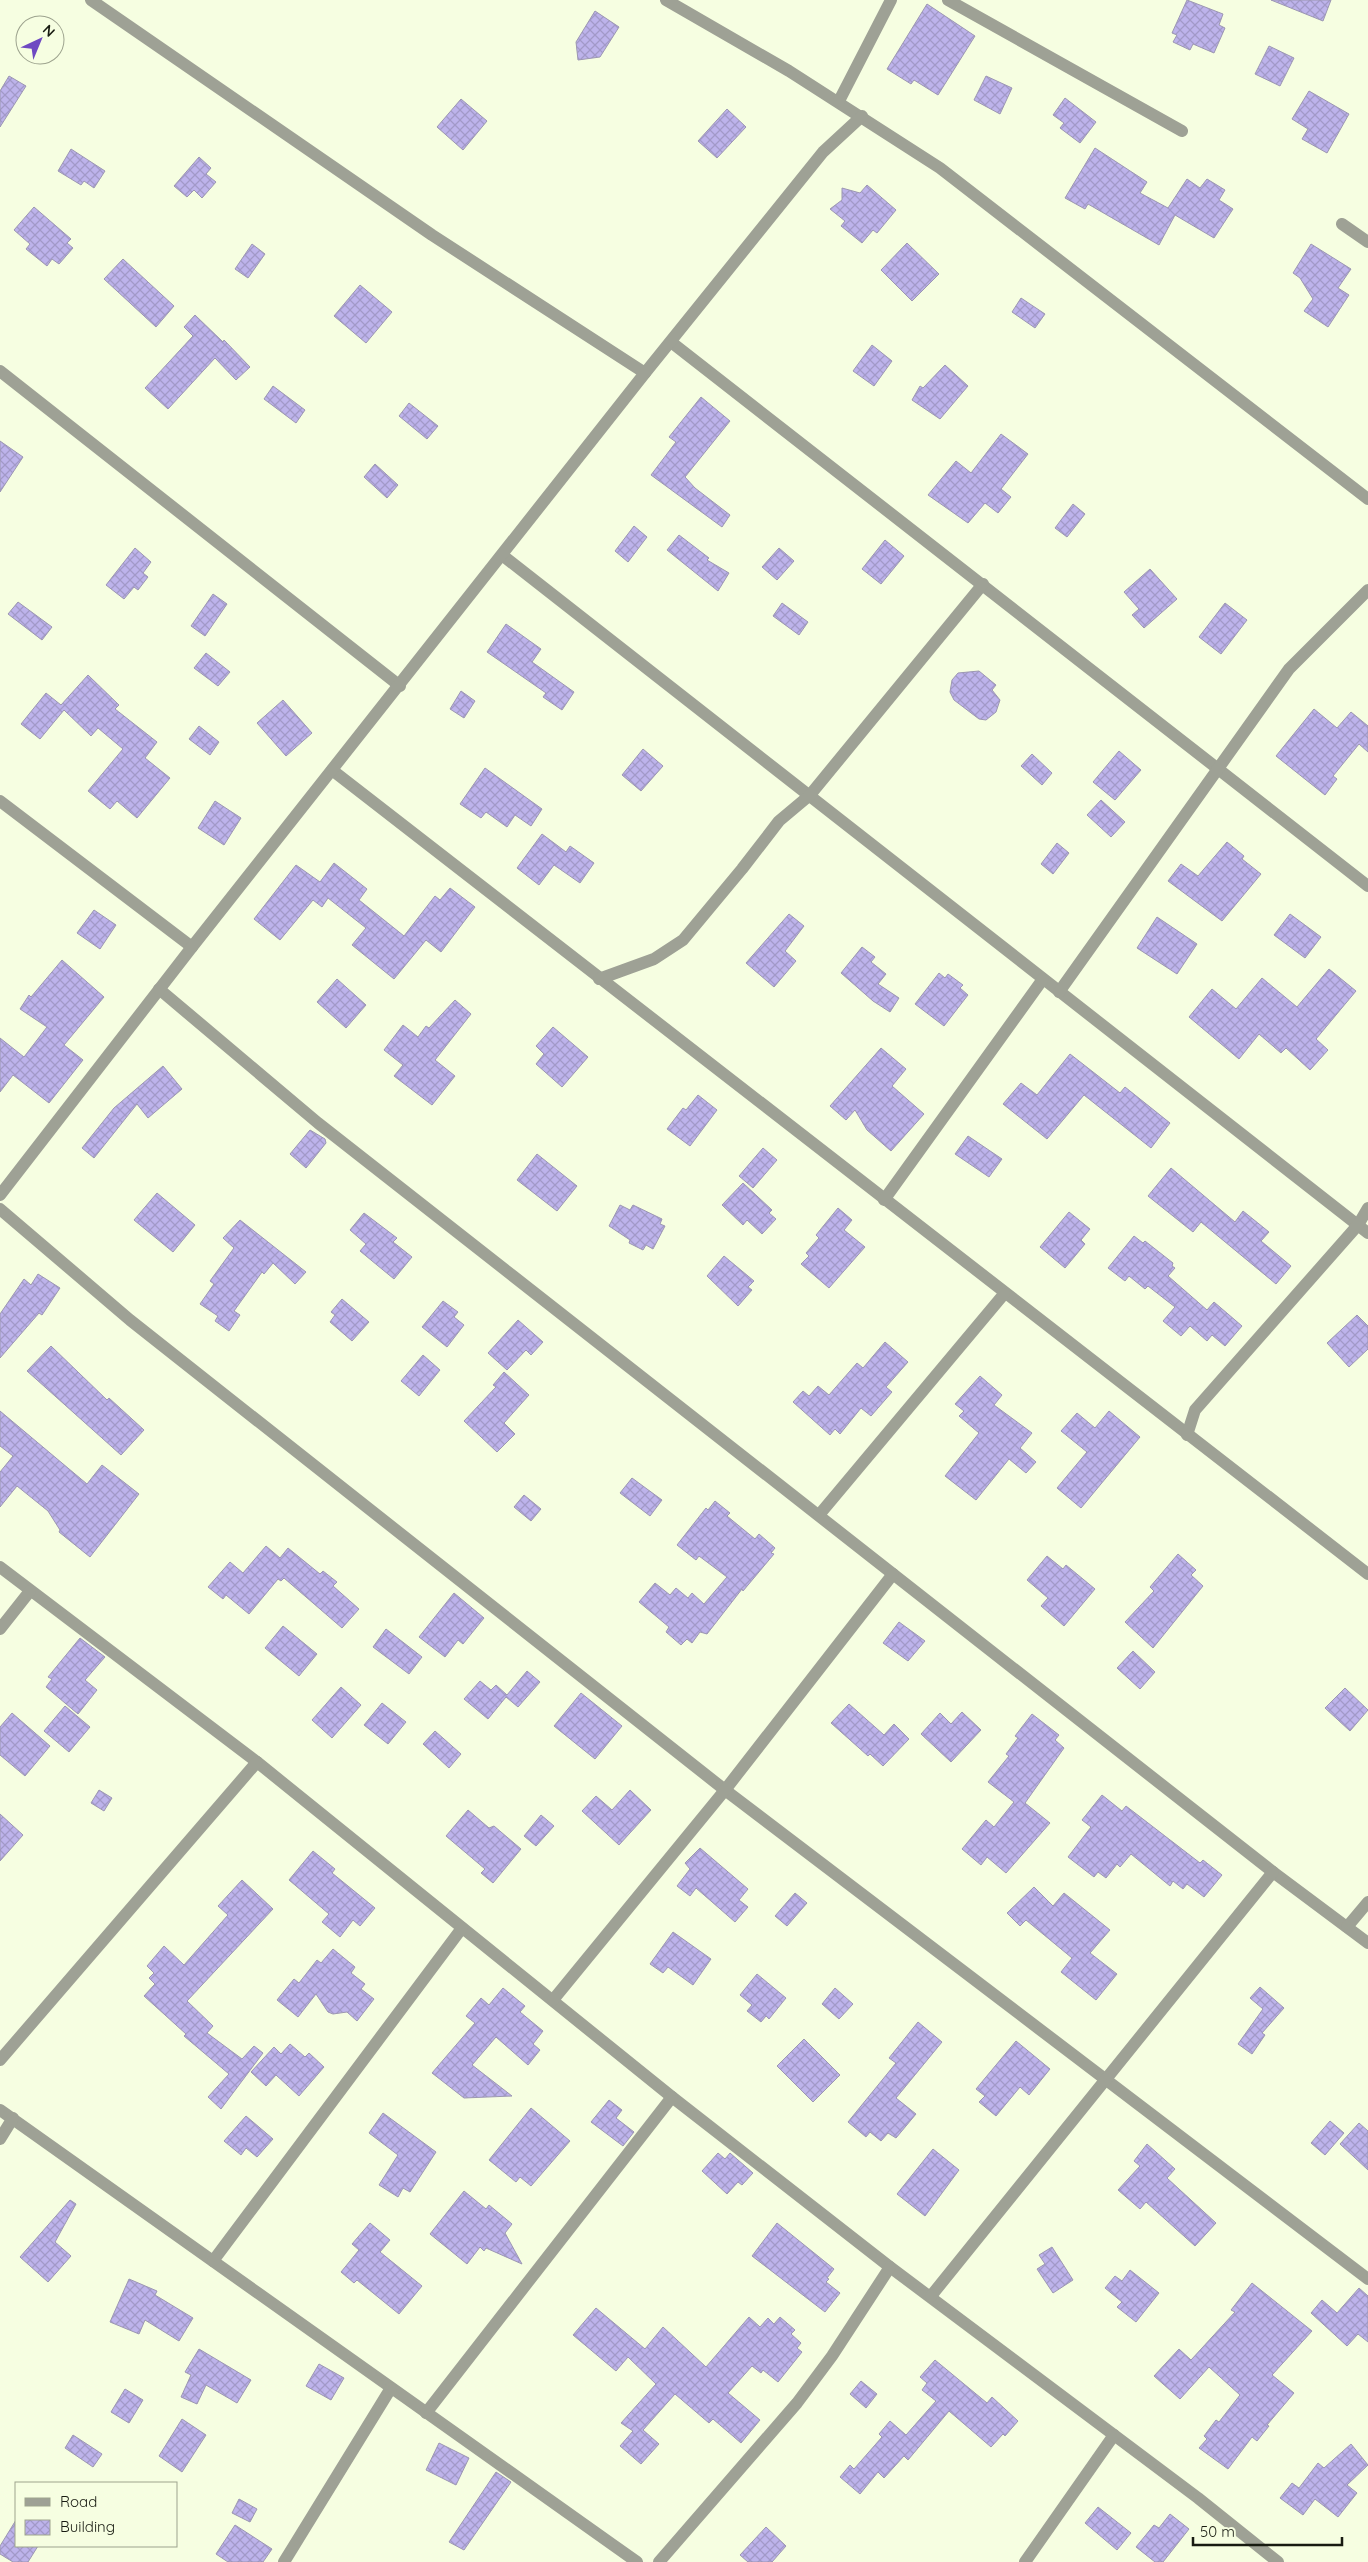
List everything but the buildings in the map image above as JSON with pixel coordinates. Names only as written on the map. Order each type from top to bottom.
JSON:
[{"type":"street","points":[[91,0],[432,235],[645,373]]},
{"type":"street","points":[[666,0],[839,101],[956,180],[1368,499]]},
{"type":"street","points":[[839,101],[891,0]]},
{"type":"street","points":[[948,0],[1182,131]]},
{"type":"street","points":[[0,1195],[159,989],[400,686],[645,373],[823,152],[862,116]]},
{"type":"street","points":[[1342,224],[1368,242]]},
{"type":"street","points":[[671,342],[1220,768],[1368,886]]},
{"type":"street","points":[[0,370],[400,686]]},
{"type":"street","points":[[502,555],[1363,1229]]},
{"type":"street","points":[[599,978],[654,959],[683,940],[779,821],[810,795],[983,584]]},
{"type":"street","points":[[1059,992],[1289,669],[1368,590]]},
{"type":"street","points":[[332,770],[1004,1294],[1368,1574]]},
{"type":"street","points":[[0,801],[192,947]]},
{"type":"street","points":[[884,1200],[1043,979]]},
{"type":"street","points":[[159,989],[318,1123],[1273,1872],[1368,1943]]},
{"type":"street","points":[[1187,1435],[1195,1410],[1363,1229],[1368,1208]]},
{"type":"street","points":[[0,1209],[130,1320],[725,1790],[1368,2279]]},
{"type":"street","points":[[819,1516],[1004,1294]]},
{"type":"street","points":[[0,1567],[256,1762],[672,2096],[890,2266],[1278,2562]]},
{"type":"street","points":[[553,2000],[725,1790],[893,1574]]},
{"type":"street","points":[[0,1629],[30,1591]]},
{"type":"street","points":[[0,2060],[256,1762]]},
{"type":"street","points":[[931,2296],[1273,1872]]},
{"type":"street","points":[[1347,1927],[1368,1902]]},
{"type":"street","points":[[214,2261],[462,1928]]},
{"type":"street","points":[[426,2413],[672,2096]]},
{"type":"street","points":[[0,2110],[637,2562]]},
{"type":"street","points":[[0,2138],[13,2118]]},
{"type":"street","points":[[659,2562],[797,2403],[832,2356],[890,2266]]},
{"type":"street","points":[[284,2562],[391,2388]]},
{"type":"street","points":[[1025,2562],[1114,2435]]}]
